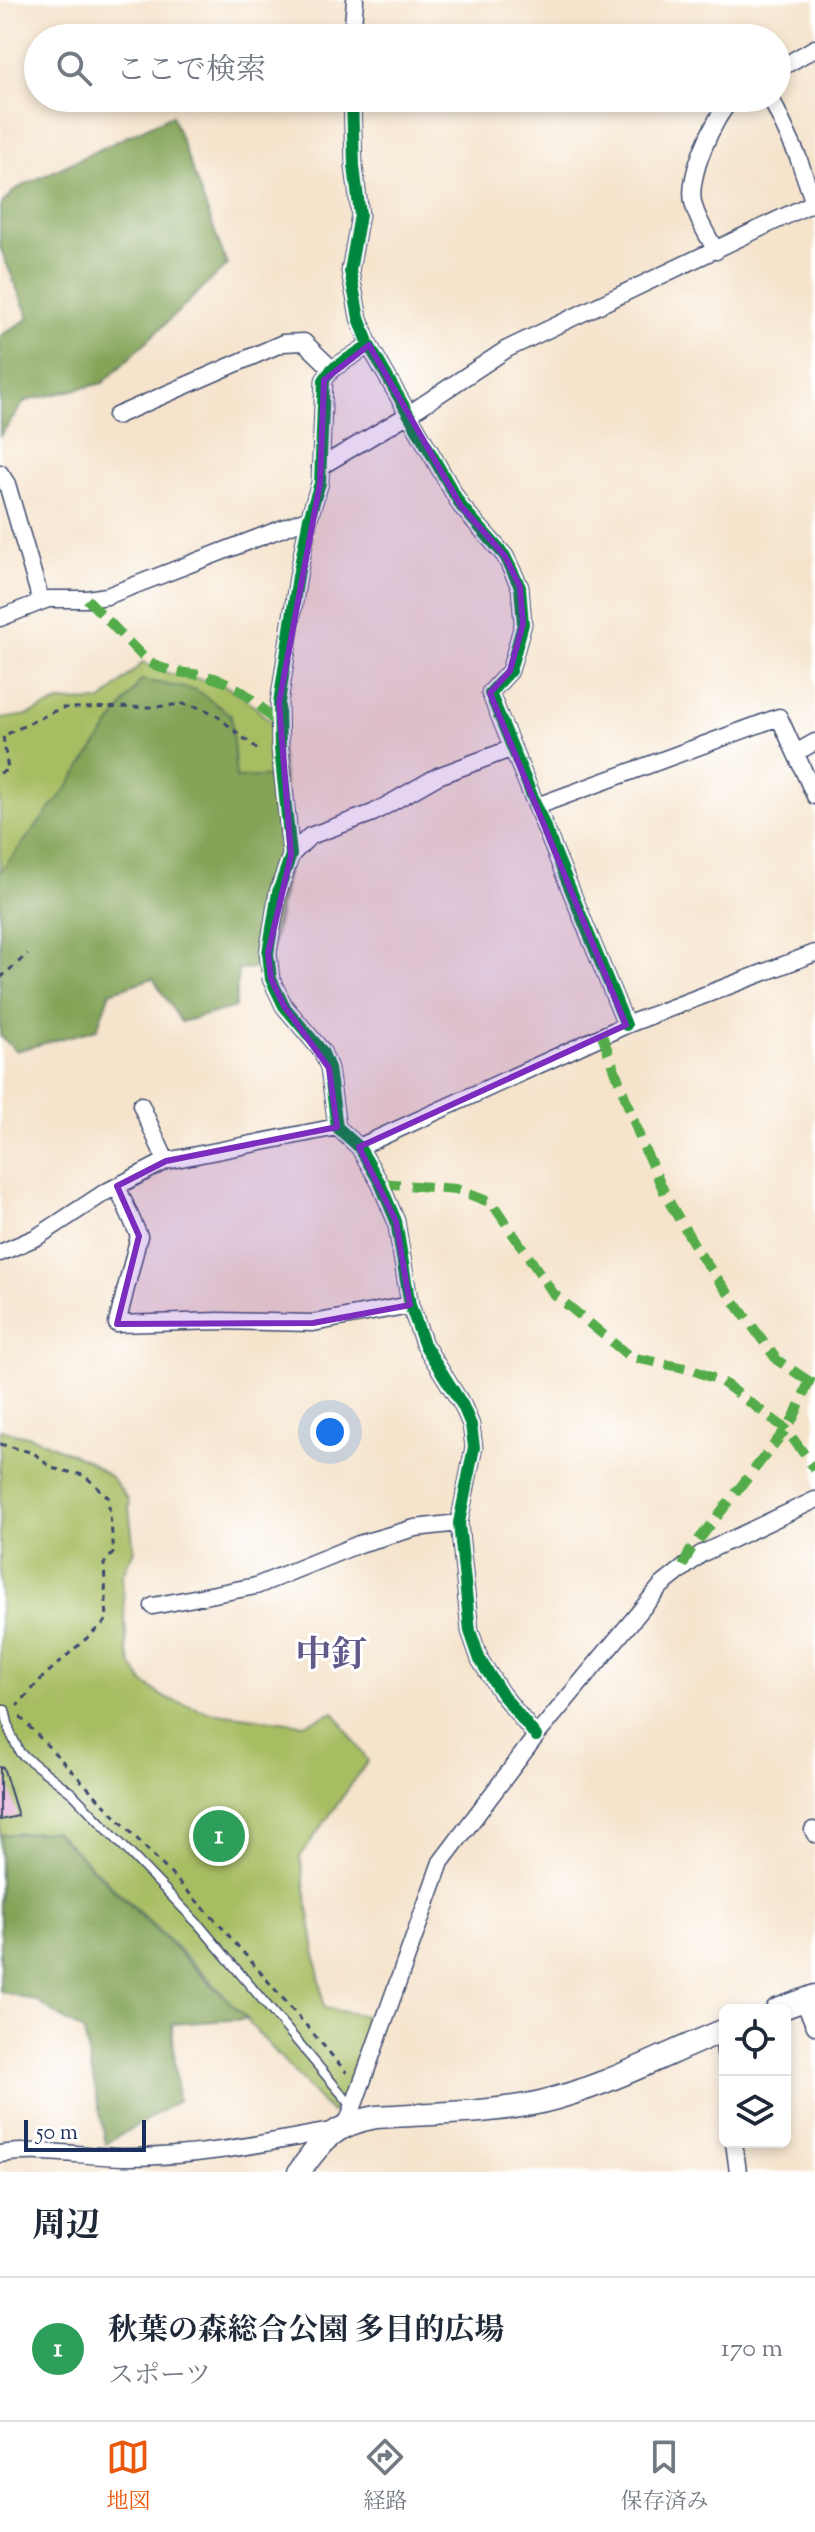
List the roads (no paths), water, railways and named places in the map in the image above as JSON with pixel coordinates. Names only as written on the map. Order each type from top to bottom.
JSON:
[{"type":"street","points":[[353,24],[355,0]]},
{"type":"street","points":[[791,62],[815,48]]},
{"type":"street","points":[[352,112],[360,215],[350,271],[359,318],[369,345],[461,506],[505,556],[520,587],[523,624],[510,671],[490,693],[626,1025]]},
{"type":"street","points":[[716,251],[692,204],[696,173],[709,130],[721,112]]},
{"type":"street","points":[[320,467],[409,414],[507,349],[815,202],[777,112]]},
{"type":"street","points":[[116,416],[283,343],[304,342],[332,369]]},
{"type":"street","points":[[369,345],[332,369],[324,380],[320,483],[309,518],[279,703],[280,749],[291,855],[278,892],[268,953],[271,979],[284,1006],[322,1051],[329,1068],[337,1127],[359,1147],[380,1183],[396,1221],[410,1305],[424,1344],[463,1406],[471,1425],[474,1447],[459,1523],[470,1631],[480,1660],[501,1693],[536,1736]]},
{"type":"street","points":[[0,473],[7,484],[41,601]]},
{"type":"street","points":[[0,618],[48,599],[107,596],[309,518]]},
{"type":"street","points":[[537,806],[779,717],[815,796]]},
{"type":"street","points":[[797,752],[815,742]]},
{"type":"street","points":[[291,855],[310,836],[373,813],[438,776],[513,748]]},
{"type":"street","points":[[359,1147],[626,1025],[815,953]]},
{"type":"street","points":[[141,1105],[166,1161]]},
{"type":"street","points":[[0,1253],[37,1237],[117,1186],[166,1161],[337,1127]]},
{"type":"street","points":[[117,1186],[139,1236],[117,1324],[313,1323],[410,1305]]},
{"type":"street","points":[[299,2172],[322,2141],[345,2120],[441,1862],[536,1736],[661,1586],[683,1566],[701,1554],[815,1500]]},
{"type":"street","points":[[153,1606],[256,1586],[359,1544],[415,1528],[459,1523]]},
{"type":"street","points":[[809,1998],[815,2026]]},
{"type":"street","points":[[0,2154],[57,2151],[124,2157],[221,2151],[345,2120],[506,2108],[542,2102],[719,2040]]},
{"type":"street","points":[[735,2148],[738,2172]]},
{"type":"lane","points":[[0,1710],[5,1710],[10,1732],[20,1753],[73,1794],[200,1926],[345,2120]]},
{"type":"place","name":"秋葉の森総合公園 多目的広場","points":[[219,1836]]},
{"type":"district","name":"中釘","points":[[331,1657]]}]
